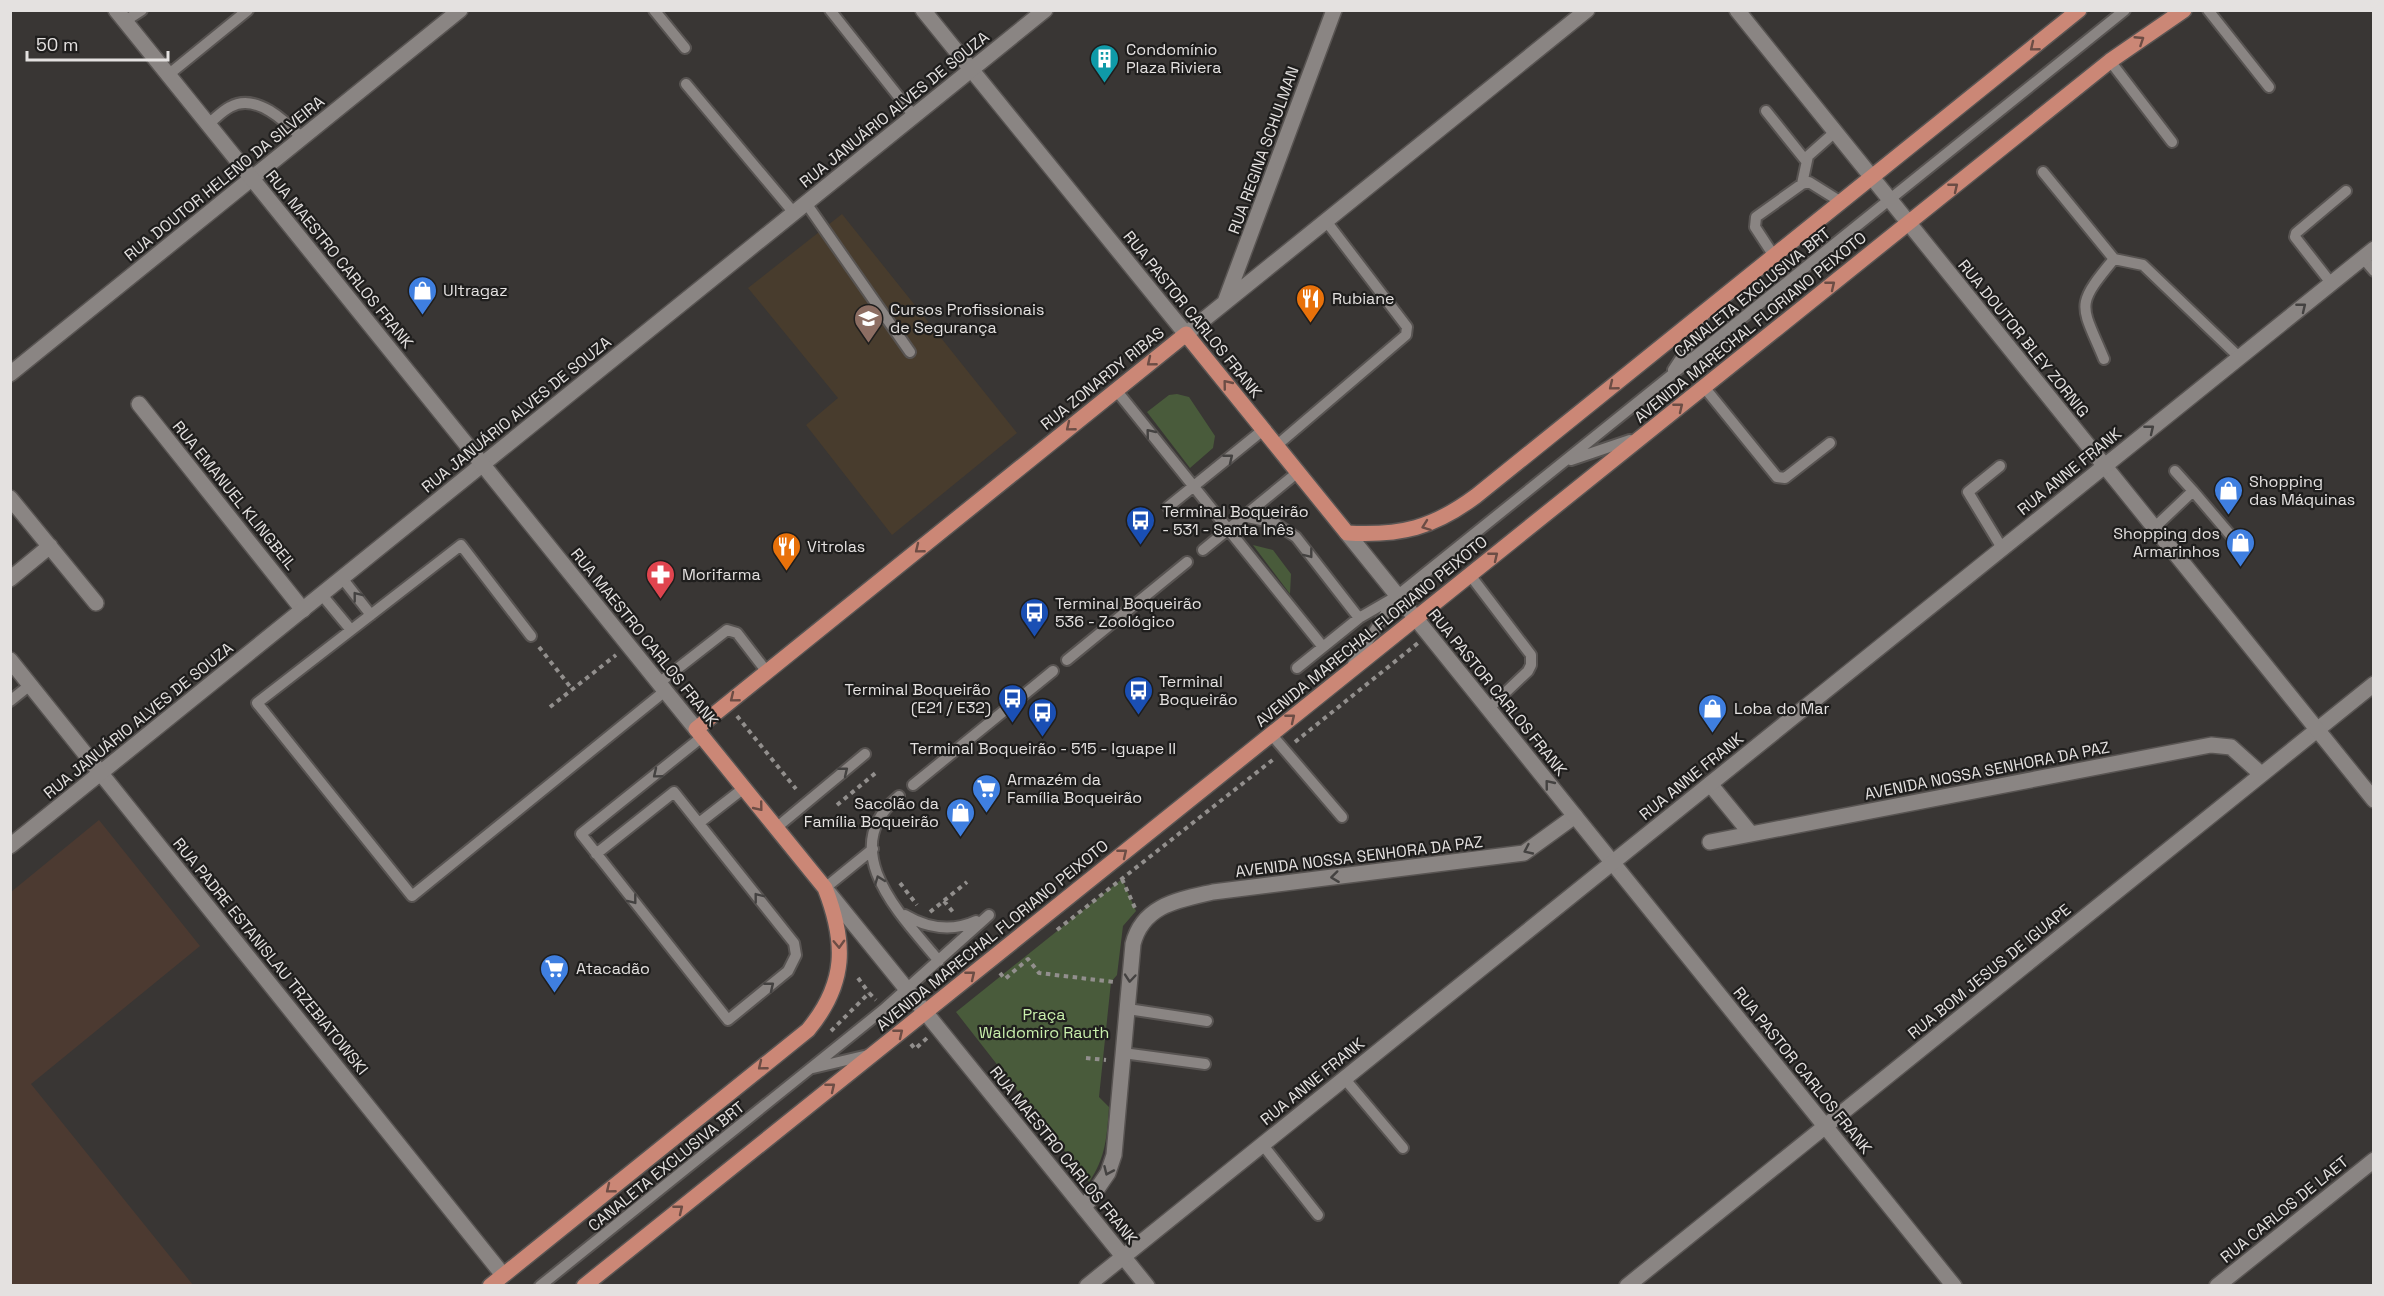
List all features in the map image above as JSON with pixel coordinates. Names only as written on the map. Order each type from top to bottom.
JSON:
[{"type":"main road","points":[[1347,533],[1393,534],[1415,530],[1457,510],[2079,10]]},
{"type":"main road","name":"AVENIDA MARECHAL FLORIANO PEIXOTO","points":[[584,1286],[2110,61],[2184,10]]},
{"type":"main road","name":"RUA ZONARDY RIBAS","points":[[699,733],[728,703],[1186,334]]},
{"type":"main road","name":"RUA PASTOR CARLOS FRANK","points":[[1186,334],[1347,533]]},
{"type":"main road","name":"RUA MAESTRO CARLOS FRANK","points":[[699,733],[825,888]]},
{"type":"main road","points":[[490,1286],[808,1029],[819,1016],[836,984],[840,951],[837,918],[825,888]]},
{"type":"street","name":"RUA DOUTOR HELENO DA SILVEIRA","points":[[10,374],[460,10]]},
{"type":"street","name":"RUA PASTOR CARLOS FRANK","points":[[923,10],[1186,334]]},
{"type":"street","name":"RUA JANUÁRIO ALVES DE SOUZA","points":[[10,846],[1045,10]]},
{"type":"street","name":"RUA REGINA SCHULMAN","points":[[1225,302],[1334,10]]},
{"type":"street","name":"RUA ZONARDY RIBAS","points":[[1186,334],[1587,10]]},
{"type":"street","name":"RUA DOUTOR BLEY ZORNIG","points":[[1737,10],[2373,800]]},
{"type":"street","name":"RUA MAESTRO CARLOS FRANK","points":[[120,16],[699,733]]},
{"type":"street","name":"RUA ANNE FRANK","points":[[1087,1286],[2368,254]]},
{"type":"street","name":"RUA EMANUEL KLINGBEIL","points":[[139,404],[303,610]]},
{"type":"street","points":[[10,498],[96,603]]},
{"type":"street","name":"RUA PASTOR CARLOS FRANK","points":[[1347,533],[1954,1286]]},
{"type":"street","points":[[10,579],[50,546]]},
{"type":"street","name":"RUA PADRE ESTANISLAU TRZEBIATOWSKI","points":[[10,660],[503,1275]]},
{"type":"street","name":"RUA BOM JESUS DE IGUAPE","points":[[1627,1286],[2373,684]]},
{"type":"street","name":"AVENIDA NOSSA SENHORA DA PAZ","points":[[1710,842],[2211,745],[2231,747],[2261,774]]},
{"type":"street","points":[[1710,784],[1751,834]]},
{"type":"street","name":"AVENIDA NOSSA SENHORA DA PAZ","points":[[1142,922],[1169,904],[1213,892],[1524,853],[1575,816]]},
{"type":"street","name":"RUA MAESTRO CARLOS FRANK","points":[[825,888],[1147,1286]]},
{"type":"street","points":[[1084,1208],[1108,1173],[1114,1155],[1133,944],[1142,922]]},
{"type":"street","name":"RUA CARLOS DE LAET","points":[[2217,1286],[2373,1160]]},
{"type":"lane","points":[[120,16],[142,10]]},
{"type":"lane","points":[[168,75],[248,10]]},
{"type":"lane","points":[[654,10],[685,48]]},
{"type":"lane","points":[[830,10],[914,116]]},
{"type":"lane","name":"CANALETA EXCLUSIVA BRT","points":[[1323,647],[1359,618],[1397,596],[2125,10]]},
{"type":"lane","points":[[2208,10],[2269,87]]},
{"type":"lane","points":[[2110,61],[2172,142]]},
{"type":"lane","points":[[686,84],[794,213]]},
{"type":"lane","points":[[208,124],[230,107],[243,103],[275,112],[302,138]]},
{"type":"lane","points":[[1766,111],[1806,161]]},
{"type":"lane","points":[[1802,184],[1806,161],[1813,150],[1835,132]]},
{"type":"lane","points":[[2043,172],[2114,260],[2143,265],[2239,357]]},
{"type":"lane","points":[[1774,256],[1754,221],[1756,217],[1802,184],[1815,184],[1841,202]]},
{"type":"lane","points":[[2331,283],[2295,237],[2295,233],[2346,191]]},
{"type":"lane","points":[[806,203],[910,352]]},
{"type":"lane","points":[[1276,446],[1406,335],[1407,327],[1326,221]]},
{"type":"lane","points":[[2368,254],[2373,271]]},
{"type":"lane","points":[[2104,359],[2084,311],[2088,290],[2114,260]]},
{"type":"lane","points":[[1668,378],[1694,338],[1706,310]]},
{"type":"lane","points":[[1704,387],[1777,477],[1785,478],[1830,443]]},
{"type":"lane","points":[[1116,390],[1323,647],[1297,668]]},
{"type":"lane","points":[[1168,507],[1263,429]]},
{"type":"lane","points":[[1565,461],[1620,445],[1648,432]]},
{"type":"lane","points":[[2000,466],[1968,492],[2002,548]]},
{"type":"lane","points":[[2175,471],[2244,550]]},
{"type":"lane","points":[[1203,550],[1298,472]]},
{"type":"lane","points":[[2154,528],[2193,491]]},
{"type":"lane","points":[[1243,516],[1275,523],[1296,537],[1359,618]]},
{"type":"lane","points":[[531,636],[461,545],[257,703],[412,896],[727,630],[737,633],[766,672]]},
{"type":"lane","points":[[1067,660],[1187,562]]},
{"type":"lane","points":[[1470,575],[1531,655],[1531,665],[1528,671],[1488,709]]},
{"type":"lane","points":[[342,578],[371,615]]},
{"type":"lane","points":[[322,595],[351,630]]},
{"type":"lane","name":"CANALETA EXCLUSIVA BRT","points":[[1348,672],[1397,596]]},
{"type":"lane","points":[[913,785],[1053,671]]},
{"type":"lane","points":[[10,701],[30,685]]},
{"type":"lane","points":[[596,854],[674,792],[794,943],[796,955],[788,971],[728,1020],[596,854],[581,834],[699,733]]},
{"type":"lane","points":[[1271,734],[1342,818]]},
{"type":"lane","points":[[776,828],[865,754]]},
{"type":"lane","points":[[699,823],[744,788]]},
{"type":"lane","points":[[899,796],[879,822],[873,849],[873,862],[880,886],[939,961]]},
{"type":"lane","points":[[825,888],[873,849]]},
{"type":"lane","name":"CANALETA EXCLUSIVA BRT","points":[[540,1286],[908,990],[989,915],[964,926],[942,928],[918,922],[895,907]]},
{"type":"lane","points":[[1128,1009],[1207,1021]]},
{"type":"lane","points":[[1124,1053],[1205,1064]]},
{"type":"lane","name":"CANALETA EXCLUSIVA BRT","points":[[810,1069],[872,1054]]},
{"type":"lane","points":[[1344,1078],[1403,1148]]},
{"type":"lane","points":[[1262,1144],[1318,1215]]},
{"type":"path","points":[[531,636],[572,689]]},
{"type":"path","points":[[550,706],[628,645]]},
{"type":"path","points":[[1048,938],[1401,657]]},
{"type":"path","points":[[728,703],[796,789]]},
{"type":"path","points":[[837,805],[878,771]]},
{"type":"path","points":[[1122,879],[1142,922]]},
{"type":"path","points":[[926,916],[967,882]]},
{"type":"path","points":[[994,981],[1029,953]]},
{"type":"path","points":[[1005,979],[1028,959],[1039,973],[1130,985]]},
{"type":"path","points":[[858,978],[869,993]]},
{"type":"shaded area","name":"Cursos Profissionais de Segurança","points":[[842,214],[1017,433],[892,535],[806,425],[838,398],[748,288]]},
{"type":"shaded area","points":[[99,820],[200,946],[31,1084],[193,1285],[11,1285],[11,892]]},
{"type":"green space","points":[[1169,395],[1189,397],[1215,436],[1213,448],[1190,468],[1147,412]]},
{"type":"green space","points":[[1253,545],[1273,550],[1291,574],[1290,594]]},
{"type":"green space","name":"Praça Waldomiro Rauth","points":[[1122,879],[1136,911],[1123,926],[1117,975],[1111,982],[1099,1097],[1109,1107],[1105,1146],[1095,1173],[1089,1182],[956,1012]]},
{"type":"place","name":"Condomínio Plaza Riviera","points":[[1105,84]]},
{"type":"place","name":"Ultragaz","points":[[422,316]]},
{"type":"place","name":"Rubiane","points":[[1311,324]]},
{"type":"place","name":"Cursos Profissionais de Segurança","points":[[869,344]]},
{"type":"place","name":"Shopping das Máquinas","points":[[2228,516]]},
{"type":"place","name":"Terminal Boqueirão - 531 - Santa Inês","points":[[1141,546]]},
{"type":"place","name":"Shopping dos Armarinhos","points":[[2241,568]]},
{"type":"place","name":"Vitrolas","points":[[786,572]]},
{"type":"place","name":"Morifarma","points":[[661,600]]},
{"type":"place","name":"Terminal Boqueirão 536 - Zoológico","points":[[1034,638]]},
{"type":"place","name":"Terminal Boqueirão","points":[[1138,716]]},
{"type":"place","name":"Terminal Boqueirão (E21 / E32)","points":[[1012,724]]},
{"type":"place","name":"Loba do Mar","points":[[1713,734]]},
{"type":"place","name":"Terminal Boqueirão - 515 - Iguape II","points":[[1043,738]]},
{"type":"place","name":"Armazém da Família Boqueirão","points":[[986,814]]},
{"type":"place","name":"Sacolão da Família Boqueirão","points":[[960,838]]},
{"type":"place","name":"Atacadão","points":[[555,994]]}]
